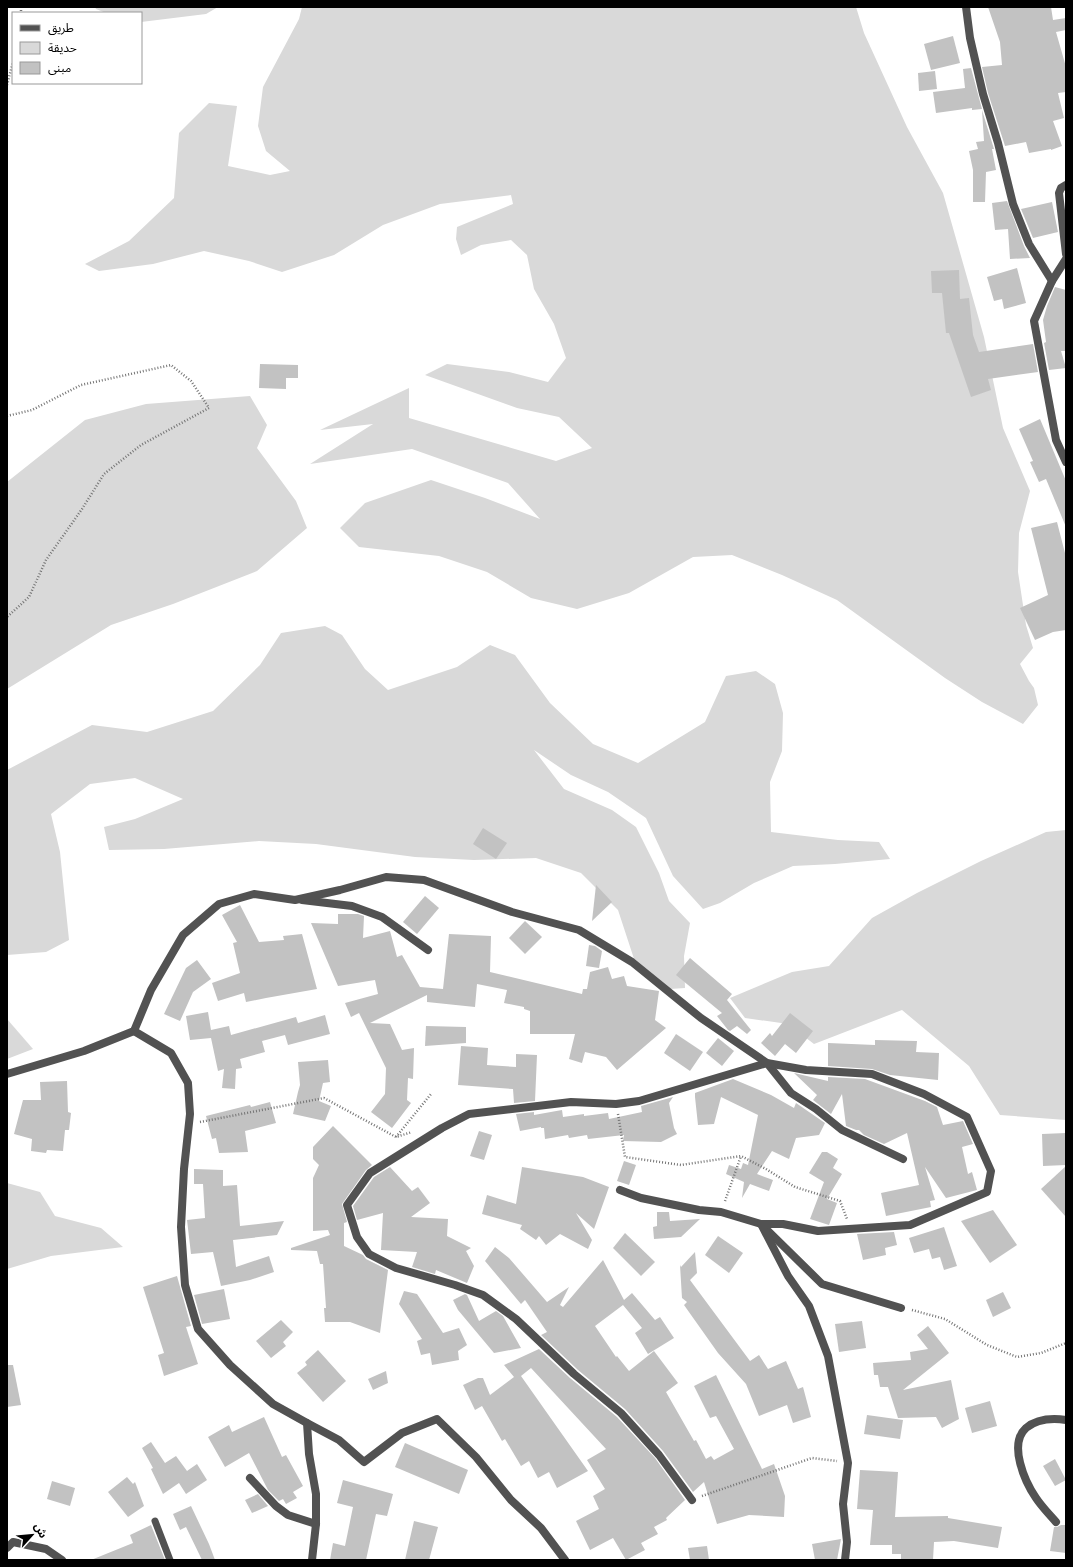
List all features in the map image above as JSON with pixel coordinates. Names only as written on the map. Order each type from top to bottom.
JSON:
[{"type":"street","points":[[966,7],[970,38],[983,94],[998,143],[1012,204],[1029,244],[1052,281]]},
{"type":"street","points":[[1066,185],[1061,188],[1058,193],[1066,254]]},
{"type":"street","points":[[1066,259],[1052,281],[1034,321],[1056,440],[1066,462]]},
{"type":"street","points":[[295,900],[340,890],[386,877],[424,880],[512,912],[579,930],[632,962],[701,1018],[767,1063],[791,1093],[816,1109],[842,1130],[903,1159]]},
{"type":"street","points":[[7,1074],[84,1051],[134,1031],[151,990],[183,934],[219,904],[254,894],[352,906],[382,917],[428,950]]},
{"type":"street","points":[[134,1031],[171,1053],[188,1083],[190,1114],[184,1169],[181,1227],[185,1285],[198,1329],[230,1365],[273,1404],[339,1440],[364,1462],[402,1433],[437,1419],[476,1456],[511,1500],[540,1528],[565,1560]]},
{"type":"street","points":[[620,1190],[641,1198],[699,1210],[721,1212],[761,1224],[783,1224],[818,1231],[910,1225],[987,1192],[991,1171],[967,1117],[924,1094],[872,1074],[806,1070],[767,1063],[639,1101],[616,1104],[570,1102],[469,1114],[435,1132],[370,1173],[347,1205],[357,1237],[369,1254],[396,1268],[455,1284],[483,1295],[516,1319],[574,1374],[621,1413],[659,1455],[692,1500]]},
{"type":"street","points":[[761,1224],[822,1284],[901,1308]]},
{"type":"street","points":[[761,1224],[788,1276],[809,1306],[828,1356],[848,1463],[843,1504],[847,1542],[845,1560]]},
{"type":"street","points":[[1056,1522],[1036,1498],[1022,1471],[1017,1446],[1020,1434],[1031,1424],[1049,1418],[1066,1420]]},
{"type":"street","points":[[307,1423],[309,1454],[316,1494],[316,1524],[312,1560]]},
{"type":"street","points":[[250,1478],[276,1506],[288,1515],[316,1524]]},
{"type":"street","points":[[7,1548],[13,1542],[46,1549],[62,1560]]},
{"type":"lane","points":[[155,1521],[170,1560]]},
{"type":"path","points":[[7,85],[12,66]]},
{"type":"path","points":[[7,416],[32,410],[81,385],[171,365],[191,381],[209,408],[141,445],[104,474],[82,509],[46,560],[29,597],[7,617]]},
{"type":"path","points":[[396,1137],[431,1094]]},
{"type":"path","points":[[189,1124],[324,1098],[396,1137],[418,1130]]},
{"type":"path","points":[[616,1104],[625,1157],[681,1165],[741,1156],[795,1187],[840,1201],[851,1228]]},
{"type":"path","points":[[721,1212],[741,1156]]},
{"type":"path","points":[[901,1308],[945,1319],[987,1345],[1017,1357],[1042,1353],[1066,1343]]},
{"type":"path","points":[[692,1500],[812,1458],[848,1463]]},
{"type":"green space","points":[[95,7],[218,7],[206,14],[142,22],[142,12],[104,12],[96,9]]},
{"type":"green space","points":[[302,7],[856,7],[864,33],[907,127],[943,193],[984,337],[1003,428],[1030,491],[1019,533],[1018,572],[1026,625],[1033,648],[1020,664],[1034,688],[1038,705],[1023,724],[982,702],[945,678],[837,600],[782,575],[732,555],[693,557],[629,593],[577,609],[531,598],[487,572],[439,556],[359,547],[340,528],[365,503],[431,480],[485,498],[540,519],[508,483],[412,449],[310,464],[373,424],[320,430],[409,388],[409,418],[556,461],[592,448],[559,417],[517,408],[425,375],[447,364],[509,372],[548,382],[566,358],[554,324],[534,289],[527,255],[511,240],[481,245],[461,255],[456,239],[457,227],[513,204],[511,195],[440,204],[383,225],[334,255],[282,272],[249,261],[204,251],[153,264],[99,271],[85,264],[129,241],[174,198],[179,133],[209,103],[237,106],[228,166],[270,175],[290,171],[266,151],[258,126],[263,87],[299,19]]},
{"type":"green space","points":[[250,396],[267,425],[257,448],[296,501],[307,528],[257,571],[173,604],[111,625],[7,689],[7,482],[85,420],[146,404]]},
{"type":"green space","points":[[325,626],[342,635],[365,669],[388,690],[457,667],[490,645],[515,655],[550,703],[593,744],[638,763],[705,722],[726,676],[756,671],[775,684],[783,713],[782,751],[770,782],[771,832],[838,840],[879,842],[890,859],[793,866],[754,883],[720,903],[703,909],[673,876],[646,818],[608,792],[571,775],[534,750],[564,789],[612,810],[636,827],[659,873],[669,901],[690,923],[684,956],[685,988],[670,989],[637,968],[618,910],[581,873],[536,858],[474,860],[415,857],[316,844],[259,841],[164,849],[109,850],[104,827],[135,819],[183,799],[135,778],[90,784],[51,814],[60,852],[69,940],[46,952],[7,955],[7,770],[92,725],[147,732],[213,711],[260,665],[281,633]]},
{"type":"green space","points":[[1066,830],[1066,1120],[1000,1115],[969,1066],[902,1010],[814,1044],[788,1024],[745,1018],[730,998],[792,972],[829,966],[872,918],[917,893],[981,861],[1046,832]]},
{"type":"green space","points":[[7,1019],[33,1049],[7,1059]]},
{"type":"green space","points":[[7,1183],[40,1192],[55,1216],[101,1228],[123,1247],[51,1256],[7,1269]]},
{"type":"building","points":[[988,7],[1051,7],[1053,20],[1066,18],[1066,30],[1056,32],[1066,67],[1066,92],[1058,93],[1064,118],[1053,121],[1062,146],[1051,150],[1029,153],[1026,142],[1005,146],[988,93],[982,67],[1002,65],[1000,42]]},
{"type":"building","points":[[953,36],[960,63],[931,70],[924,44]]},
{"type":"building","points":[[971,68],[982,109],[972,110],[972,108],[936,113],[933,92],[965,88],[963,69]]},
{"type":"building","points":[[935,71],[937,89],[919,91],[918,73]]},
{"type":"building","points":[[982,110],[994,149],[992,149],[996,170],[986,172],[985,202],[973,202],[973,170],[969,151],[978,149],[976,142],[984,141]]},
{"type":"building","points":[[1007,201],[1030,258],[1010,259],[1008,229],[995,230],[992,203]]},
{"type":"building","points":[[1052,202],[1058,232],[1033,238],[1021,209]]},
{"type":"building","points":[[1017,268],[1026,303],[1004,309],[1002,299],[994,301],[987,277]]},
{"type":"building","points":[[959,270],[960,299],[969,298],[973,335],[979,352],[1033,344],[1038,372],[988,379],[991,390],[971,397],[949,333],[946,333],[942,293],[932,293],[931,271]]},
{"type":"building","points":[[1055,287],[1066,290],[1066,351],[1061,351],[1066,368],[1049,370],[1044,343],[1046,342],[1043,320]]},
{"type":"building","points":[[260,364],[298,365],[298,378],[286,378],[286,389],[259,388]]},
{"type":"building","points":[[1040,419],[1066,481],[1066,527],[1046,479],[1039,482],[1030,462],[1033,461],[1019,429]]},
{"type":"building","points":[[1057,522],[1066,557],[1066,630],[1053,632],[1035,640],[1020,608],[1048,595],[1031,528]]},
{"type":"building","points":[[483,828],[507,843],[496,859],[473,844]]},
{"type":"building","points":[[596,885],[612,902],[592,921]]},
{"type":"building","points":[[425,896],[439,908],[417,934],[403,922]]},
{"type":"building","points":[[240,905],[259,942],[284,940],[283,936],[302,934],[317,989],[246,1002],[244,993],[218,1001],[212,983],[240,973],[233,943],[237,942],[222,915]]},
{"type":"building","points":[[338,914],[358,914],[364,916],[363,938],[390,931],[397,957],[402,955],[420,987],[443,989],[449,934],[491,936],[490,972],[582,994],[583,989],[587,989],[590,972],[608,967],[612,979],[624,976],[627,986],[659,991],[655,1020],[666,1028],[617,1070],[606,1057],[585,1052],[582,1063],[569,1059],[575,1034],[530,1034],[530,1011],[524,1009],[524,1007],[504,1003],[507,990],[477,984],[475,1007],[427,1002],[427,995],[370,1023],[390,1024],[402,1050],[414,1048],[413,1079],[408,1078],[407,1100],[411,1103],[392,1128],[371,1112],[385,1094],[386,1068],[359,1013],[351,1017],[345,1003],[378,994],[375,980],[338,986],[311,923],[338,924]]},
{"type":"building","points":[[525,921],[542,937],[525,954],[509,938]]},
{"type":"building","points":[[589,945],[595,946],[602,951],[599,968],[586,966]]},
{"type":"building","points":[[690,958],[732,994],[727,1000],[751,1030],[747,1034],[737,1026],[730,1031],[728,1030],[717,1016],[722,1013],[676,975]]},
{"type":"building","points":[[197,960],[211,979],[193,992],[180,1021],[164,1014],[186,968]]},
{"type":"building","points":[[208,1012],[211,1030],[229,1026],[231,1035],[296,1017],[298,1023],[325,1015],[330,1034],[288,1045],[285,1035],[262,1041],[265,1052],[240,1059],[242,1068],[236,1069],[235,1089],[222,1088],[224,1069],[218,1071],[211,1038],[190,1040],[186,1016]]},
{"type":"building","points":[[790,1013],[813,1031],[796,1053],[785,1044],[775,1056],[761,1043],[770,1033],[772,1036]]},
{"type":"building","points":[[426,1026],[466,1027],[466,1043],[425,1046]]},
{"type":"building","points":[[676,1034],[703,1052],[690,1071],[664,1053]]},
{"type":"building","points":[[718,1038],[734,1051],[722,1066],[706,1053]]},
{"type":"building","points":[[875,1040],[917,1041],[916,1052],[939,1053],[938,1080],[890,1075],[872,1069],[828,1066],[828,1043],[875,1045]]},
{"type":"building","points":[[461,1046],[488,1048],[487,1065],[516,1067],[516,1054],[537,1055],[535,1101],[514,1103],[513,1089],[458,1085]]},
{"type":"building","points":[[328,1060],[330,1082],[323,1083],[319,1101],[331,1106],[325,1121],[293,1114],[300,1085],[298,1062]]},
{"type":"building","points":[[794,1073],[828,1081],[828,1077],[865,1079],[925,1101],[937,1107],[943,1125],[963,1121],[973,1144],[962,1147],[968,1174],[972,1172],[977,1190],[946,1198],[925,1167],[935,1200],[930,1201],[931,1207],[886,1216],[881,1193],[919,1185],[907,1133],[884,1144],[864,1135],[859,1130],[846,1126],[842,1094],[831,1114],[813,1100],[817,1095]]},
{"type":"building","points":[[733,1079],[771,1095],[794,1108],[796,1103],[825,1123],[819,1135],[796,1138],[789,1159],[772,1151],[757,1174],[773,1180],[769,1191],[750,1184],[742,1198],[744,1182],[726,1174],[729,1165],[741,1169],[743,1163],[748,1165],[758,1115],[721,1097],[714,1124],[698,1125],[695,1097],[695,1093]]},
{"type":"building","points":[[67,1081],[68,1112],[71,1113],[69,1130],[65,1130],[63,1151],[47,1150],[46,1153],[31,1151],[32,1139],[14,1134],[23,1100],[41,1100],[40,1082]]},
{"type":"building","points":[[673,1097],[669,1103],[674,1128],[677,1134],[661,1142],[623,1141],[624,1135],[588,1139],[587,1135],[569,1138],[568,1135],[545,1139],[544,1128],[541,1127],[520,1131],[516,1114],[534,1112],[534,1115],[562,1110],[563,1117],[608,1113],[609,1119],[642,1112],[641,1106]]},
{"type":"building","points":[[270,1102],[276,1123],[245,1131],[248,1152],[219,1153],[216,1138],[212,1139],[206,1116],[250,1105],[251,1107]]},
{"type":"building","points":[[333,1126],[372,1165],[366,1170],[342,1204],[347,1222],[344,1223],[344,1246],[388,1270],[380,1333],[350,1322],[325,1322],[324,1308],[326,1308],[323,1264],[320,1264],[317,1251],[291,1250],[291,1248],[330,1235],[328,1230],[313,1231],[313,1178],[319,1165],[313,1159],[313,1147]]},
{"type":"building","points":[[479,1131],[492,1135],[484,1160],[470,1156]]},
{"type":"building","points":[[1066,1133],[1066,1165],[1043,1166],[1042,1134]]},
{"type":"building","points":[[822,1152],[827,1152],[838,1159],[833,1168],[842,1174],[827,1199],[837,1203],[829,1225],[810,1219],[824,1182],[809,1173]]},
{"type":"building","points":[[624,1161],[636,1165],[629,1185],[617,1181]]},
{"type":"building","points":[[1066,1166],[1066,1217],[1041,1189]]},
{"type":"building","points":[[390,1167],[412,1191],[418,1187],[430,1203],[411,1217],[448,1219],[447,1236],[471,1248],[466,1251],[474,1266],[467,1283],[436,1270],[435,1274],[412,1267],[417,1252],[381,1250],[383,1213],[357,1220],[353,1206],[374,1177]]},
{"type":"building","points":[[522,1167],[583,1177],[609,1187],[594,1229],[576,1213],[592,1240],[588,1249],[560,1234],[546,1245],[539,1236],[536,1240],[520,1229],[522,1225],[482,1214],[487,1195],[516,1204]]},
{"type":"building","points":[[194,1169],[223,1170],[223,1186],[237,1185],[240,1226],[284,1221],[277,1235],[233,1240],[236,1267],[269,1256],[274,1272],[250,1280],[221,1286],[213,1252],[191,1254],[187,1220],[205,1218],[203,1184],[194,1184]]},
{"type":"building","points":[[993,1210],[1017,1245],[990,1263],[961,1221]]},
{"type":"building","points":[[657,1212],[669,1212],[670,1221],[700,1219],[681,1237],[654,1239],[653,1227],[657,1226]]},
{"type":"building","points":[[944,1227],[957,1266],[944,1270],[940,1257],[932,1259],[929,1249],[914,1253],[909,1238]]},
{"type":"building","points":[[894,1232],[897,1245],[885,1248],[886,1255],[863,1260],[857,1234]]},
{"type":"building","points":[[625,1233],[655,1262],[641,1276],[613,1248]]},
{"type":"building","points":[[718,1236],[743,1253],[729,1273],[705,1255]]},
{"type":"building","points":[[495,1247],[509,1258],[547,1302],[569,1287],[560,1305],[563,1307],[603,1260],[624,1300],[632,1293],[655,1320],[660,1317],[674,1338],[648,1354],[635,1333],[642,1328],[623,1305],[595,1326],[616,1357],[617,1356],[629,1371],[654,1351],[678,1383],[666,1392],[706,1459],[711,1456],[714,1460],[734,1449],[716,1416],[710,1418],[694,1386],[716,1375],[762,1469],[774,1464],[785,1496],[784,1517],[749,1515],[717,1524],[704,1482],[693,1492],[663,1451],[625,1409],[578,1370],[541,1335],[547,1332],[525,1300],[521,1304],[485,1261]]},
{"type":"building","points":[[695,1252],[697,1273],[690,1280],[750,1361],[759,1355],[768,1369],[786,1361],[798,1389],[803,1387],[811,1417],[793,1423],[787,1405],[759,1416],[746,1384],[718,1353],[684,1305],[687,1302],[682,1298],[680,1265],[681,1267]]},
{"type":"building","points":[[177,1276],[191,1326],[186,1327],[198,1364],[164,1376],[158,1355],[164,1353],[143,1287]]},
{"type":"building","points":[[224,1289],[230,1319],[202,1324],[194,1295]]},
{"type":"building","points":[[404,1291],[417,1294],[443,1333],[459,1328],[467,1345],[458,1351],[459,1360],[432,1365],[430,1353],[421,1355],[417,1341],[422,1339],[399,1304]]},
{"type":"building","points":[[1003,1292],[1011,1308],[993,1317],[986,1300]]},
{"type":"building","points":[[465,1294],[467,1295],[479,1321],[496,1311],[503,1316],[521,1348],[494,1353],[458,1310],[453,1300]]},
{"type":"building","points":[[281,1320],[293,1332],[283,1342],[286,1346],[271,1358],[256,1341]]},
{"type":"building","points":[[862,1321],[866,1348],[839,1352],[835,1324]]},
{"type":"building","points":[[928,1326],[949,1353],[903,1390],[951,1380],[959,1419],[942,1428],[936,1417],[898,1418],[888,1387],[880,1387],[878,1375],[874,1375],[873,1363],[911,1360],[910,1352],[928,1349],[917,1335]]},
{"type":"building","points":[[539,1349],[570,1378],[617,1417],[655,1458],[685,1500],[666,1518],[667,1520],[654,1527],[658,1534],[641,1543],[645,1550],[626,1560],[613,1538],[590,1550],[576,1521],[599,1509],[593,1496],[605,1489],[587,1460],[606,1449],[531,1368],[521,1376],[588,1471],[557,1488],[549,1472],[538,1478],[529,1461],[521,1466],[505,1439],[502,1441],[482,1406],[475,1410],[463,1385],[478,1378],[483,1378],[490,1395],[514,1377],[504,1365]]},
{"type":"building","points":[[318,1350],[346,1381],[323,1402],[297,1373],[307,1365],[305,1362]]},
{"type":"building","points":[[7,1365],[13,1365],[21,1405],[7,1407]]},
{"type":"building","points":[[386,1371],[388,1383],[373,1390],[368,1379]]},
{"type":"building","points":[[990,1401],[997,1426],[972,1433],[965,1408]]},
{"type":"building","points":[[867,1415],[903,1420],[900,1439],[864,1434]]},
{"type":"building","points":[[264,1417],[282,1457],[286,1455],[303,1486],[293,1492],[297,1498],[286,1504],[283,1499],[279,1501],[268,1490],[249,1453],[225,1467],[208,1437],[229,1425],[232,1432]]},
{"type":"building","points":[[151,1442],[165,1463],[176,1456],[187,1471],[197,1464],[207,1480],[186,1494],[179,1483],[163,1494],[151,1469],[153,1468],[142,1448]]},
{"type":"building","points":[[405,1443],[468,1470],[459,1494],[395,1467]]},
{"type":"building","points":[[1055,1459],[1066,1480],[1055,1486],[1043,1466]]},
{"type":"building","points":[[860,1470],[898,1472],[895,1517],[948,1516],[948,1518],[1002,1527],[998,1548],[954,1541],[934,1542],[933,1560],[901,1560],[901,1554],[892,1554],[892,1545],[870,1545],[873,1510],[857,1509]]},
{"type":"building","points":[[127,1477],[133,1484],[135,1482],[144,1506],[128,1517],[108,1492]]},
{"type":"building","points":[[343,1480],[393,1494],[387,1516],[376,1514],[366,1560],[330,1560],[333,1543],[345,1546],[353,1507],[337,1503]]},
{"type":"building","points":[[52,1481],[75,1488],[70,1506],[47,1499]]},
{"type":"building","points":[[258,1494],[268,1506],[252,1513],[245,1500]]},
{"type":"building","points":[[191,1506],[215,1560],[202,1560],[186,1527],[180,1530],[173,1514]]},
{"type":"building","points":[[414,1521],[438,1527],[429,1560],[405,1560]]},
{"type":"building","points":[[151,1525],[165,1560],[91,1560],[133,1543],[130,1535]]},
{"type":"building","points":[[1066,1525],[1066,1553],[1050,1551],[1054,1527]]},
{"type":"building","points":[[841,1539],[837,1560],[815,1560],[812,1544]]},
{"type":"building","points":[[707,1546],[709,1560],[690,1560],[688,1548]]}]
